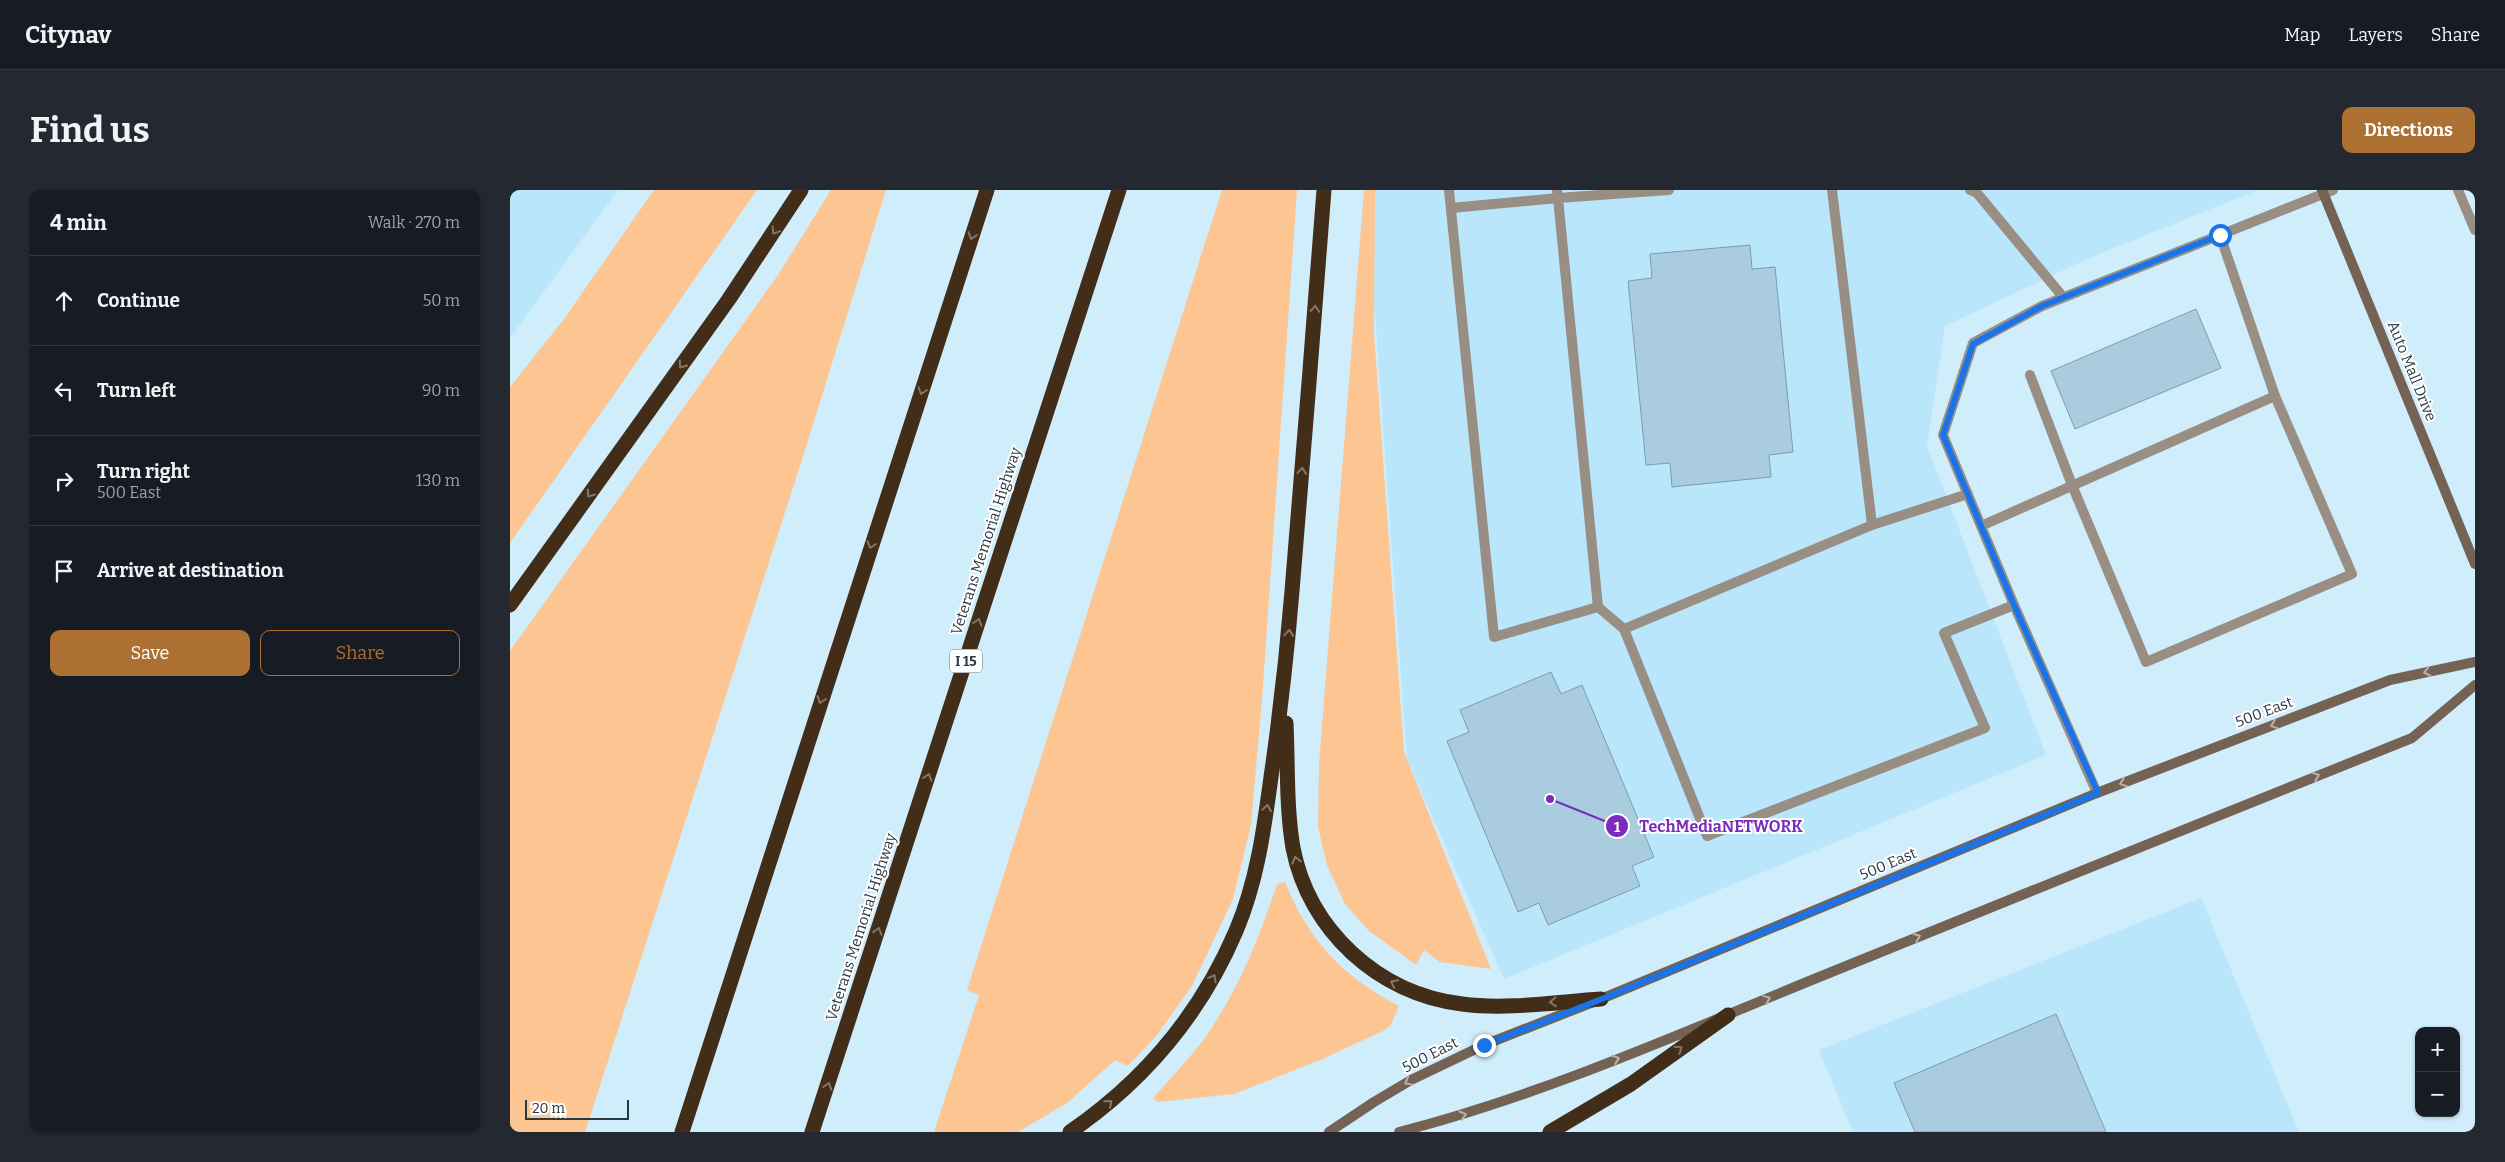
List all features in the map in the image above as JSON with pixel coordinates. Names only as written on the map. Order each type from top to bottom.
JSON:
[{"type":"highway","points":[[510,605],[729,299],[801,190]]},
{"type":"highway","points":[[682,1132],[987,190]]},
{"type":"highway","name":"Veterans Memorial Highway","points":[[812,1132],[1119,190]]},
{"type":"highway","points":[[1070,1132],[1113,1099],[1162,1050],[1197,1005],[1222,961],[1246,904],[1259,854],[1285,682],[1324,190]]},
{"type":"highway","points":[[1285,682],[1290,821],[1297,864],[1314,906],[1349,950],[1376,973],[1395,984],[1437,1000],[1484,1005],[1602,999]]},
{"type":"highway","points":[[1550,1132],[1630,1084],[1728,1015]]},
{"type":"street","name":"Auto Mall Drive","points":[[2326,191],[2475,564]]},
{"type":"street","name":"500 East","points":[[1329,1132],[1374,1102],[1439,1066],[1484,1045],[1602,999],[2098,793],[2390,680],[2475,662]]},
{"type":"street","points":[[1399,1132],[1480,1110],[1728,1015],[2412,738],[2475,685]]},
{"type":"lane","points":[[1449,190],[1494,637],[1598,607]]},
{"type":"lane","points":[[1451,208],[1558,194],[1669,190]]},
{"type":"lane","points":[[1832,190],[1872,525]]},
{"type":"lane","points":[[1970,190],[1977,193],[2063,297]]},
{"type":"lane","points":[[2458,190],[2475,230]]},
{"type":"lane","points":[[2098,793],[2014,605],[1943,435],[1973,344],[2042,306],[2326,191]]},
{"type":"lane","points":[[1558,194],[1598,607],[1624,629],[1707,836],[1985,728],[1944,633],[2014,605]]},
{"type":"lane","points":[[2030,375],[2072,485],[2146,662],[2352,574],[2275,396],[2220,235]]},
{"type":"lane","points":[[1981,526],[2275,396]]},
{"type":"lane","points":[[1624,629],[1872,525],[1968,494]]},
{"type":"shaded area","points":[[510,190],[618,190],[510,338]]},
{"type":"shaded area","points":[[654,190],[757,190],[510,543],[510,387],[564,319]]},
{"type":"shaded area","points":[[831,190],[886,190],[800,466],[585,1132],[510,1132],[510,651],[780,272]]},
{"type":"shaded area","points":[[1222,190],[1297,190],[1262,700],[1251,825],[1233,899],[1192,986],[1157,1035],[1128,1066],[1115,1060],[1067,1103],[1018,1132],[934,1132],[979,995],[967,990]]},
{"type":"shaded area","points":[[1364,190],[1375,190],[1374,332],[1404,752],[1491,969],[1440,962],[1424,950],[1416,965],[1369,931],[1345,904],[1327,865],[1318,827],[1319,764]]},
{"type":"shaded area","points":[[1366,190],[2258,190],[2087,259],[1945,326],[1927,446],[2046,755],[1504,979],[1407,759]]},
{"type":"shaded area","points":[[1285,882],[1305,922],[1330,955],[1361,982],[1399,1006],[1391,1025],[1383,1031],[1320,1060],[1234,1094],[1158,1102],[1153,1098],[1201,1043],[1236,987],[1254,946],[1277,884]]},
{"type":"shaded area","points":[[2201,898],[2299,1132],[1853,1132],[1819,1050]]},
{"type":"building","points":[[1750,245],[1752,269],[1775,267],[1793,452],[1769,455],[1771,477],[1672,487],[1670,463],[1646,465],[1628,281],[1652,278],[1650,254]]},
{"type":"building","points":[[2196,309],[2221,368],[2075,429],[2051,371]]},
{"type":"building","points":[[1551,672],[1561,694],[1582,685],[1654,857],[1632,866],[1640,886],[1548,925],[1539,903],[1518,912],[1447,741],[1469,732],[1460,710]]},
{"type":"building","points":[[2056,1014],[2106,1132],[1915,1132],[1894,1083]]},
{"type":"place","name":"TechMediaNETWORK","points":[[1550,799]]},
{"type":"route","points":[[1484,1045],[1602,999],[2098,793],[2014,605],[1943,435],[1973,344],[2042,306],[2220,235]]}]
